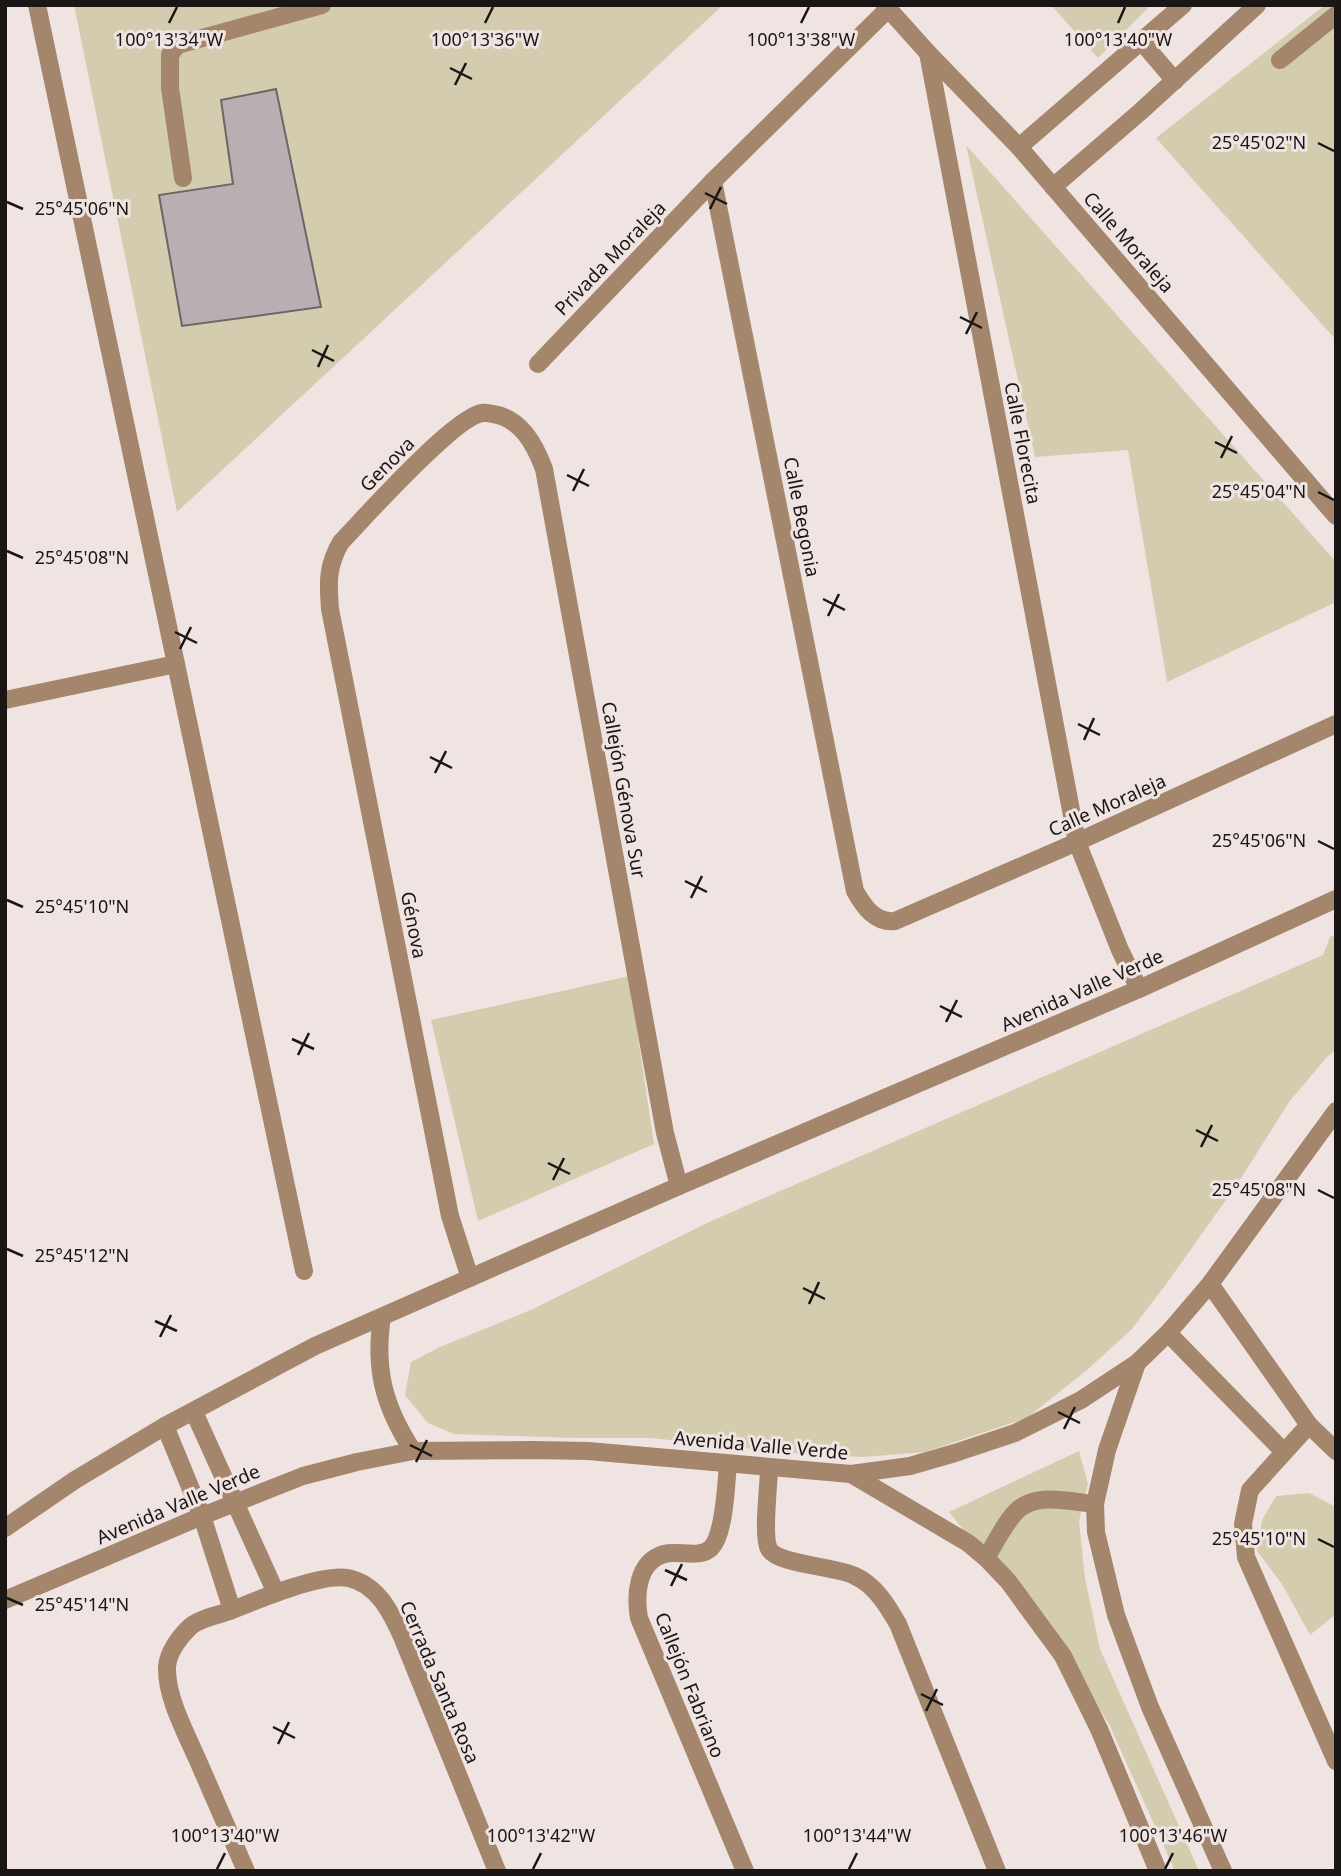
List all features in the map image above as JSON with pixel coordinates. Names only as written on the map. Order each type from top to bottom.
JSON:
[{"type":"street","points":[[37,5],[304,1271]]},
{"type":"street","points":[[183,178],[170,88],[170,55],[177,45],[323,5]]},
{"type":"street","points":[[1018,147],[1183,5]]},
{"type":"street","name":"Calle Moraleja","points":[[1054,187],[1257,5]]},
{"type":"street","name":"Calle Moraleja","points":[[713,181],[886,7],[1054,187],[1336,516]]},
{"type":"street","points":[[1280,60],[1336,15]]},
{"type":"street","points":[[1141,41],[1175,81]]},
{"type":"street","name":"Calle Florecita","points":[[928,53],[1077,842],[1120,950],[1139,989]]},
{"type":"street","name":"Privada Moraleja","points":[[538,364],[713,181]]},
{"type":"street","name":"Calle Begonia","points":[[713,181],[855,891],[877,918],[885,922],[895,921]]},
{"type":"street","name":"Genova","points":[[327,577],[333,554],[341,542],[445,436],[468,418],[483,412],[503,415]]},
{"type":"street","name":"Callejón Génova Sur","points":[[503,415],[523,430],[536,447],[544,470],[665,1133],[679,1186]]},
{"type":"street","name":"Génova","points":[[327,577],[330,608],[450,1216],[470,1278]]},
{"type":"street","points":[[5,700],[176,664]]},
{"type":"street","name":"Calle Moraleja","points":[[895,921],[1077,842],[1336,724]]},
{"type":"street","name":"Avenida Valle Verde","points":[[5,1528],[75,1480],[164,1426],[315,1346],[679,1186],[1139,989],[1336,899]]},
{"type":"street","name":"Avenida Valle Verde","points":[[5,1601],[235,1502],[303,1476],[413,1451],[588,1451],[851,1474],[910,1466],[1014,1433],[1082,1400],[1137,1363],[1168,1333],[1210,1284],[1336,1111]]},
{"type":"street","points":[[1210,1284],[1309,1425],[1336,1451]]},
{"type":"street","points":[[382,1317],[379,1357],[385,1397],[413,1451]]},
{"type":"street","points":[[1168,1333],[1283,1451]]},
{"type":"street","points":[[1137,1363],[1107,1450],[1095,1504],[1096,1532],[1116,1615],[1150,1707],[1223,1871]]},
{"type":"street","points":[[194,1412],[276,1593]]},
{"type":"street","points":[[1309,1425],[1250,1490],[1243,1524],[1246,1557],[1336,1761]]},
{"type":"street","points":[[164,1426],[202,1516],[232,1610]]},
{"type":"street","name":"Callejón Fabriano","points":[[728,1464],[723,1517],[718,1537],[711,1548],[700,1553],[663,1555],[652,1562],[643,1571],[636,1599],[639,1618],[744,1871]]},
{"type":"street","points":[[769,1468],[767,1520],[768,1546],[771,1553],[786,1560],[837,1569],[857,1576],[886,1602],[898,1624],[997,1871]]},
{"type":"street","points":[[851,1474],[968,1543],[1007,1581],[1063,1656],[1099,1729],[1158,1871]]},
{"type":"street","points":[[986,1558],[1018,1509],[1032,1502],[1047,1500],[1095,1504]]},
{"type":"street","name":"Cerrada Santa Rosa","points":[[246,1871],[169,1689],[167,1665],[170,1654],[192,1625],[276,1593],[334,1577],[350,1578],[365,1585],[377,1594],[391,1614],[496,1871]]},
{"type":"shaded area","points":[[74,5],[723,5],[177,512]]},
{"type":"shaded area","points":[[1051,5],[1151,5],[1098,58]]},
{"type":"shaded area","points":[[1325,5],[1336,5],[1336,340],[1156,138]]},
{"type":"shaded area","points":[[966,145],[1336,562],[1336,602],[1167,682],[1128,450],[1035,457]]},
{"type":"shaded area","points":[[1336,935],[1336,1050],[1289,1102],[1238,1183],[1131,1330],[1087,1370],[1027,1418],[925,1452],[864,1457],[802,1454],[651,1438],[454,1434],[428,1423],[405,1395],[411,1362],[440,1347],[533,1309],[709,1222],[1323,955],[1330,937]]},
{"type":"shaded area","points":[[629,976],[654,1144],[478,1221],[431,1020]]},
{"type":"shaded area","points":[[1079,1451],[1088,1484],[1079,1521],[1085,1578],[1100,1649],[1199,1871],[1175,1871],[1109,1724],[1046,1625],[949,1512]]},
{"type":"shaded area","points":[[1309,1493],[1336,1507],[1336,1614],[1310,1635],[1282,1584],[1257,1551],[1262,1520],[1276,1496]]},
{"type":"building","points":[[276,89],[321,307],[182,326],[159,195],[233,184],[221,100]]}]
